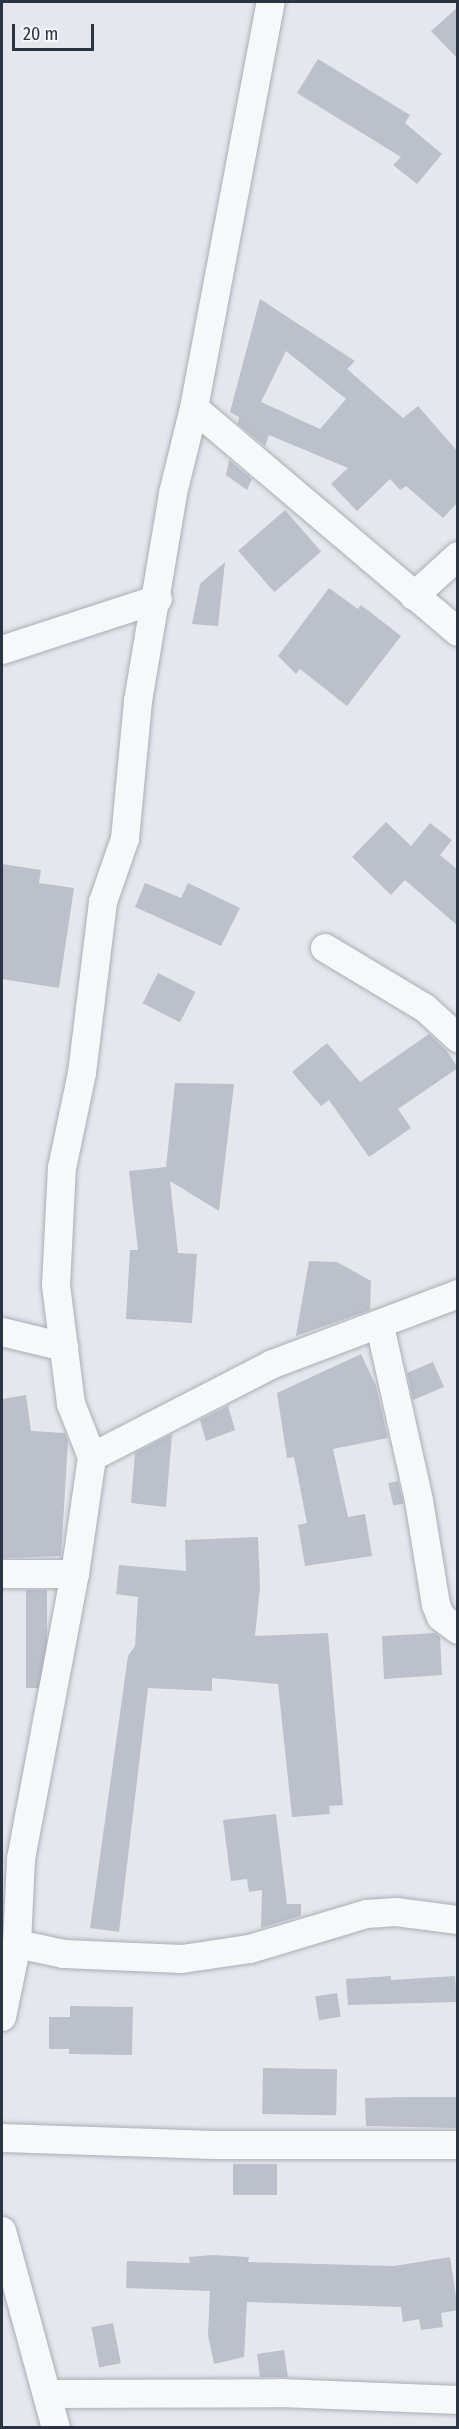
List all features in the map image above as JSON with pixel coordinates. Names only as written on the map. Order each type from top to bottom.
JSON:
[{"type":"street","points":[[2,2017],[17,1944],[11,1858],[75,1574],[92,1457],[71,1404],[56,1285],[62,1168],[82,1073],[103,902],[125,839],[138,700],[158,599],[173,493],[194,408],[271,2]]},
{"type":"street","points":[[194,408],[458,632]]},
{"type":"street","points":[[414,596],[458,555]]},
{"type":"street","points":[[2,650],[158,599]]},
{"type":"street","points":[[325,948],[425,1008],[458,1038]]},
{"type":"street","points":[[92,1457],[273,1364],[380,1326],[458,1294]]},
{"type":"street","points":[[380,1326],[419,1501],[436,1605],[441,1617],[458,1630]]},
{"type":"street","points":[[2,1332],[64,1347]]},
{"type":"street","points":[[2,1574],[75,1574]]},
{"type":"street","points":[[17,1944],[75,1954],[182,1959],[250,1949],[367,1914],[396,1912],[458,1920]]},
{"type":"street","points":[[2,2138],[214,2145],[458,2145]]},
{"type":"street","points":[[3,2244],[56,2427]]},
{"type":"street","points":[[48,2394],[281,2393],[458,2400]]},
{"type":"building","points":[[458,7],[458,59],[431,31]]},
{"type":"building","points":[[318,59],[410,115],[405,123],[442,154],[417,184],[393,165],[401,157],[297,93]]},
{"type":"building","points":[[260,299],[355,361],[347,369],[403,418],[418,406],[458,452],[458,502],[443,518],[406,486],[400,490],[390,479],[357,511],[331,484],[348,468],[269,435],[265,446],[238,424],[239,417],[230,412]],"holes":[[[286,351],[346,399],[320,429],[261,402]]]},
{"type":"building","points":[[229,460],[252,479],[247,490],[226,475]]},
{"type":"building","points":[[285,510],[321,552],[274,592],[238,551]]},
{"type":"building","points":[[225,562],[218,626],[192,624],[200,584]]},
{"type":"building","points":[[329,588],[358,609],[361,605],[401,636],[347,706],[300,669],[296,674],[278,656]]},
{"type":"building","points":[[386,822],[411,846],[430,823],[452,840],[440,855],[458,870],[458,926],[405,880],[391,895],[352,857]]},
{"type":"building","points":[[2,864],[41,870],[39,883],[74,888],[59,988],[2,979]]},
{"type":"building","points":[[145,883],[181,898],[188,883],[240,908],[221,946],[135,907]]},
{"type":"building","points":[[158,973],[195,992],[180,1022],[143,1003]]},
{"type":"building","points":[[429,1034],[447,1051],[458,1068],[398,1109],[411,1128],[369,1157],[329,1100],[321,1106],[292,1072],[327,1043],[360,1082]]},
{"type":"building","points":[[175,1083],[234,1084],[219,1211],[170,1181],[178,1253],[197,1254],[192,1323],[126,1319],[130,1250],[138,1250],[129,1171],[166,1167]]},
{"type":"building","points":[[309,1261],[337,1262],[371,1281],[370,1310],[296,1336]]},
{"type":"building","points":[[361,1354],[376,1386],[388,1438],[333,1449],[348,1517],[365,1514],[372,1556],[305,1566],[298,1525],[307,1523],[294,1457],[287,1458],[277,1393]]},
{"type":"building","points":[[433,1362],[444,1387],[413,1400],[407,1373]]},
{"type":"building","points":[[26,1395],[31,1431],[65,1433],[68,1441],[61,1556],[2,1558],[2,1399]]},
{"type":"building","points":[[228,1406],[235,1430],[206,1441],[200,1420]]},
{"type":"building","points":[[172,1434],[166,1507],[131,1503],[135,1453]]},
{"type":"building","points":[[398,1481],[403,1503],[393,1506],[388,1483]]},
{"type":"building","points":[[258,1537],[260,1587],[255,1636],[328,1633],[343,1805],[329,1806],[330,1814],[292,1817],[278,1684],[212,1678],[212,1691],[148,1688],[119,1932],[90,1928],[128,1656],[135,1646],[138,1597],[116,1594],[119,1565],[186,1571],[185,1540]]},
{"type":"building","points":[[26,1590],[47,1590],[47,1688],[26,1688]]},
{"type":"building","points":[[435,1633],[440,1637],[442,1675],[384,1679],[382,1636]]},
{"type":"building","points":[[276,1814],[287,1904],[301,1904],[301,1916],[261,1928],[262,1890],[249,1892],[247,1879],[231,1881],[223,1820]]},
{"type":"building","points":[[391,1976],[391,1980],[455,1976],[457,2002],[348,2005],[346,1979]]},
{"type":"building","points":[[337,1993],[341,2017],[319,2020],[315,1996]]},
{"type":"building","points":[[70,2006],[133,2007],[132,2055],[69,2054],[69,2049],[49,2049],[49,2017],[70,2017]]},
{"type":"building","points":[[263,2068],[337,2069],[336,2115],[262,2114]]},
{"type":"building","points":[[458,2097],[458,2128],[366,2126],[365,2098]]},
{"type":"building","points":[[233,2164],[277,2164],[277,2195],[233,2195]]},
{"type":"building","points":[[212,2255],[249,2257],[248,2262],[394,2266],[450,2257],[458,2310],[441,2313],[443,2327],[421,2330],[419,2319],[403,2322],[401,2307],[247,2302],[244,2357],[214,2364],[208,2335],[210,2291],[126,2288],[127,2261],[190,2263],[189,2257]]},
{"type":"building","points":[[113,2323],[121,2363],[99,2367],[91,2327]]},
{"type":"building","points":[[284,2350],[288,2377],[260,2377],[257,2354]]}]
